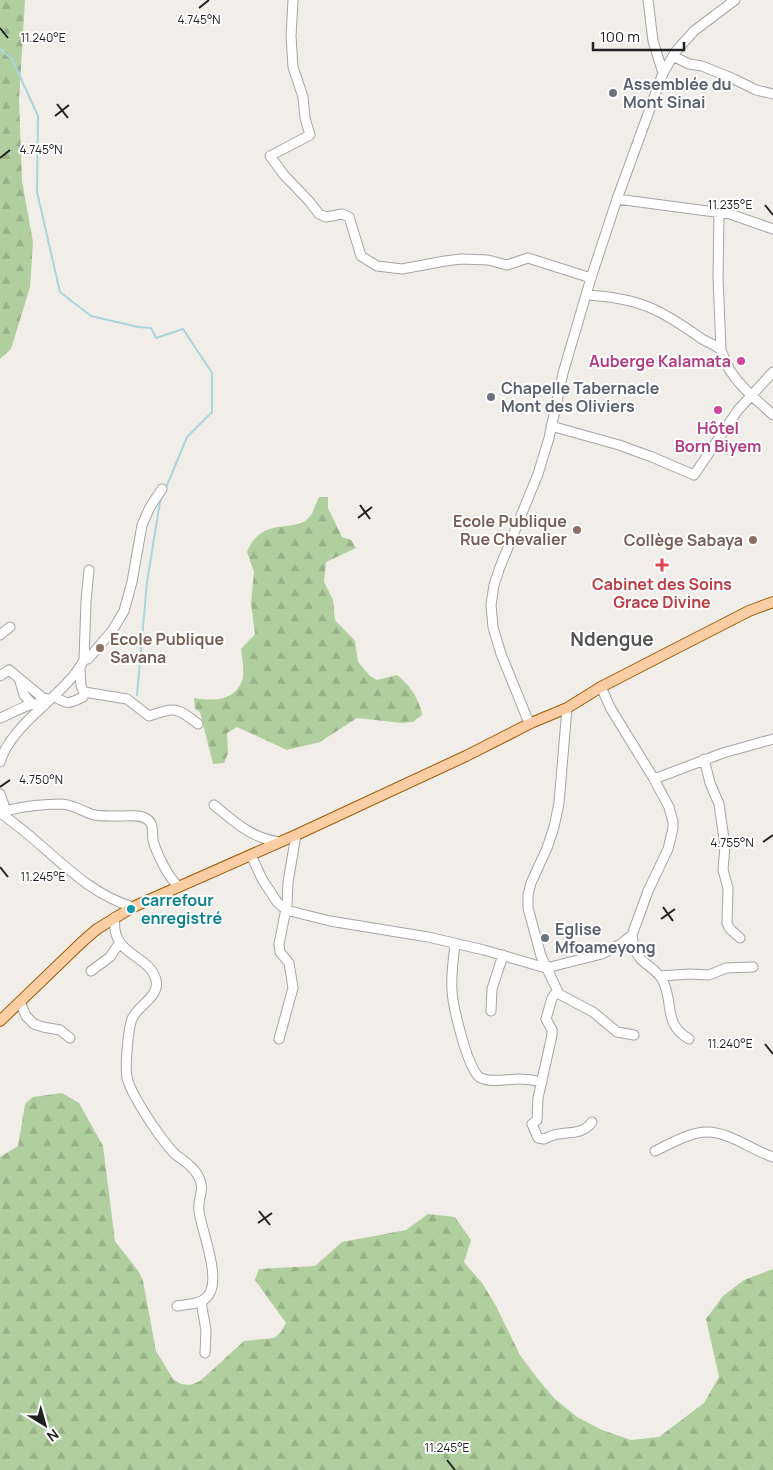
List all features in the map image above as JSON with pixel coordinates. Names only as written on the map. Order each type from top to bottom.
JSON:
[{"type":"main road","points":[[0,1021],[82,942],[115,917],[133,907],[296,835],[466,756],[531,723],[567,708],[601,687],[749,612],[773,602]]},
{"type":"street","points":[[293,0],[293,68],[303,97],[305,118],[310,135],[270,156],[284,175],[309,200],[319,214],[326,216],[342,214],[349,217],[361,256],[377,266],[402,269],[462,259],[488,260],[507,265],[528,258],[591,278]]},
{"type":"street","points":[[648,0],[653,41],[664,73]]},
{"type":"street","points":[[531,723],[521,705],[501,654],[493,627],[491,605],[494,585],[538,474],[563,372],[591,278],[617,199],[664,73],[673,56],[694,31],[734,0]]},
{"type":"street","points":[[673,56],[689,64],[702,66],[734,79],[756,90],[773,94]]},
{"type":"street","points":[[617,199],[720,213],[748,219],[773,229]]},
{"type":"street","points":[[720,213],[718,277],[721,350],[730,371],[751,396],[773,415]]},
{"type":"street","points":[[587,295],[618,298],[648,306],[678,322],[721,350]]},
{"type":"street","points":[[551,426],[619,444],[694,475],[724,429],[773,372]]},
{"type":"street","points":[[84,660],[88,659],[112,631],[124,610],[132,582],[142,525],[150,507],[162,489]]},
{"type":"street","points":[[0,762],[7,745],[80,669],[84,660],[89,570]]},
{"type":"street","points":[[0,635],[10,627]]},
{"type":"street","points":[[0,676],[9,670],[43,698],[72,703],[83,697],[84,692],[81,686],[80,669]]},
{"type":"street","points":[[18,677],[24,695],[32,704]]},
{"type":"street","points":[[251,855],[262,879],[277,902],[286,910],[330,921],[428,937],[546,968],[602,954],[632,935],[648,891],[668,849],[673,822],[669,807],[611,709],[601,687]]},
{"type":"street","points":[[84,692],[127,699],[149,716],[169,709],[183,711],[198,724]]},
{"type":"street","points":[[0,718],[32,704],[49,700]]},
{"type":"street","points":[[567,708],[562,778],[554,827],[547,848],[531,883],[528,895],[528,908],[546,968],[558,994],[593,1012],[617,1032],[634,1035]]},
{"type":"street","points":[[654,779],[704,760],[773,738]]},
{"type":"street","points":[[704,760],[710,783],[719,804],[725,846],[723,870],[728,888],[727,923],[730,929],[740,938]]},
{"type":"street","points":[[0,794],[2,812],[81,881],[120,903],[133,907]]},
{"type":"street","points":[[2,812],[37,805],[70,805],[98,816],[146,818],[152,826],[155,848],[167,871],[179,886]]},
{"type":"street","points":[[214,805],[251,834],[267,840],[280,842]]},
{"type":"street","points":[[280,1039],[294,988],[290,963],[279,949],[296,835]]},
{"type":"street","points":[[115,917],[114,931],[120,942],[124,948],[151,970],[156,980],[156,989],[132,1018],[126,1068],[130,1089],[170,1148],[195,1170],[201,1182],[202,1191],[198,1208],[213,1274],[211,1292],[201,1302],[177,1306]]},
{"type":"street","points":[[632,935],[636,952],[660,976],[667,990],[674,1026],[689,1039]]},
{"type":"street","points":[[91,970],[110,956],[120,942]]},
{"type":"street","points":[[455,945],[452,974],[453,1001],[462,1038],[474,1072],[478,1077],[487,1080],[529,1079],[542,1082]]},
{"type":"street","points":[[491,1011],[492,989],[503,956]]},
{"type":"street","points":[[660,976],[709,975],[726,968],[753,967]]},
{"type":"street","points":[[558,994],[555,994],[552,998],[546,1019],[552,1030],[552,1035],[537,1103],[537,1120],[532,1124],[539,1139],[544,1139],[556,1134],[576,1133],[586,1129],[592,1122]]},
{"type":"street","points":[[20,1002],[26,1016],[34,1024],[60,1030],[70,1038]]},
{"type":"street","points":[[655,1151],[706,1132],[739,1142],[773,1157]]},
{"type":"street","points":[[201,1302],[206,1330],[205,1352]]},
{"type":"green space","points":[[0,0],[25,0],[19,100],[22,181],[33,242],[30,287],[11,349],[0,359]]},
{"type":"green space","points":[[319,497],[328,497],[328,508],[342,537],[351,540],[356,548],[326,562],[324,582],[333,600],[335,620],[355,641],[358,662],[370,676],[377,680],[397,675],[413,693],[422,715],[413,722],[402,723],[357,718],[320,742],[287,750],[237,727],[227,733],[228,753],[224,763],[213,764],[200,712],[195,709],[194,698],[208,700],[228,696],[238,688],[242,681],[241,649],[255,634],[251,603],[254,572],[247,552],[254,540],[262,533],[305,521],[311,515]]},
{"type":"green space","points":[[62,1093],[79,1103],[103,1146],[115,1241],[139,1272],[143,1281],[156,1351],[173,1379],[181,1384],[190,1385],[200,1381],[244,1341],[274,1338],[281,1332],[286,1323],[255,1280],[259,1269],[315,1266],[342,1242],[406,1230],[428,1214],[455,1217],[471,1240],[464,1262],[482,1283],[496,1306],[520,1355],[537,1378],[555,1399],[577,1417],[602,1430],[631,1440],[659,1437],[704,1403],[719,1377],[706,1319],[723,1296],[744,1280],[773,1269],[773,1470],[0,1470],[0,1157],[18,1146],[25,1104],[33,1097]]},
{"type":"waterway","points":[[0,49],[12,59],[38,116],[37,192],[60,292],[91,316],[138,327],[151,328],[156,338],[183,329],[212,373],[212,412],[187,437],[165,490]]},
{"type":"waterway","points":[[137,695],[147,582],[160,502],[163,494]]},
{"type":"place","name":"Assemblée du Mont Sinai","points":[[613,93]]},
{"type":"place","name":"Auberge Kalamata","points":[[741,361]]},
{"type":"place","name":"Chapelle Tabernacle Mont des Oliviers","points":[[491,397]]},
{"type":"place","name":"Hôtel Born Biyem","points":[[718,410]]},
{"type":"place","name":"Ecole Publique Rue Chevalier","points":[[577,530]]},
{"type":"place","name":"Collège Sabaya","points":[[753,540]]},
{"type":"place","name":"Cabinet des Soins Grace Divine","points":[[662,565]]},
{"type":"place","name":"Ecole Publique Savana","points":[[100,648]]},
{"type":"place","name":"carrefour enregistré","points":[[131,909]]},
{"type":"place","name":"Eglise Mfoameyong","points":[[545,938]]},
{"type":"district","name":"Ndengue","points":[[612,639]]}]
